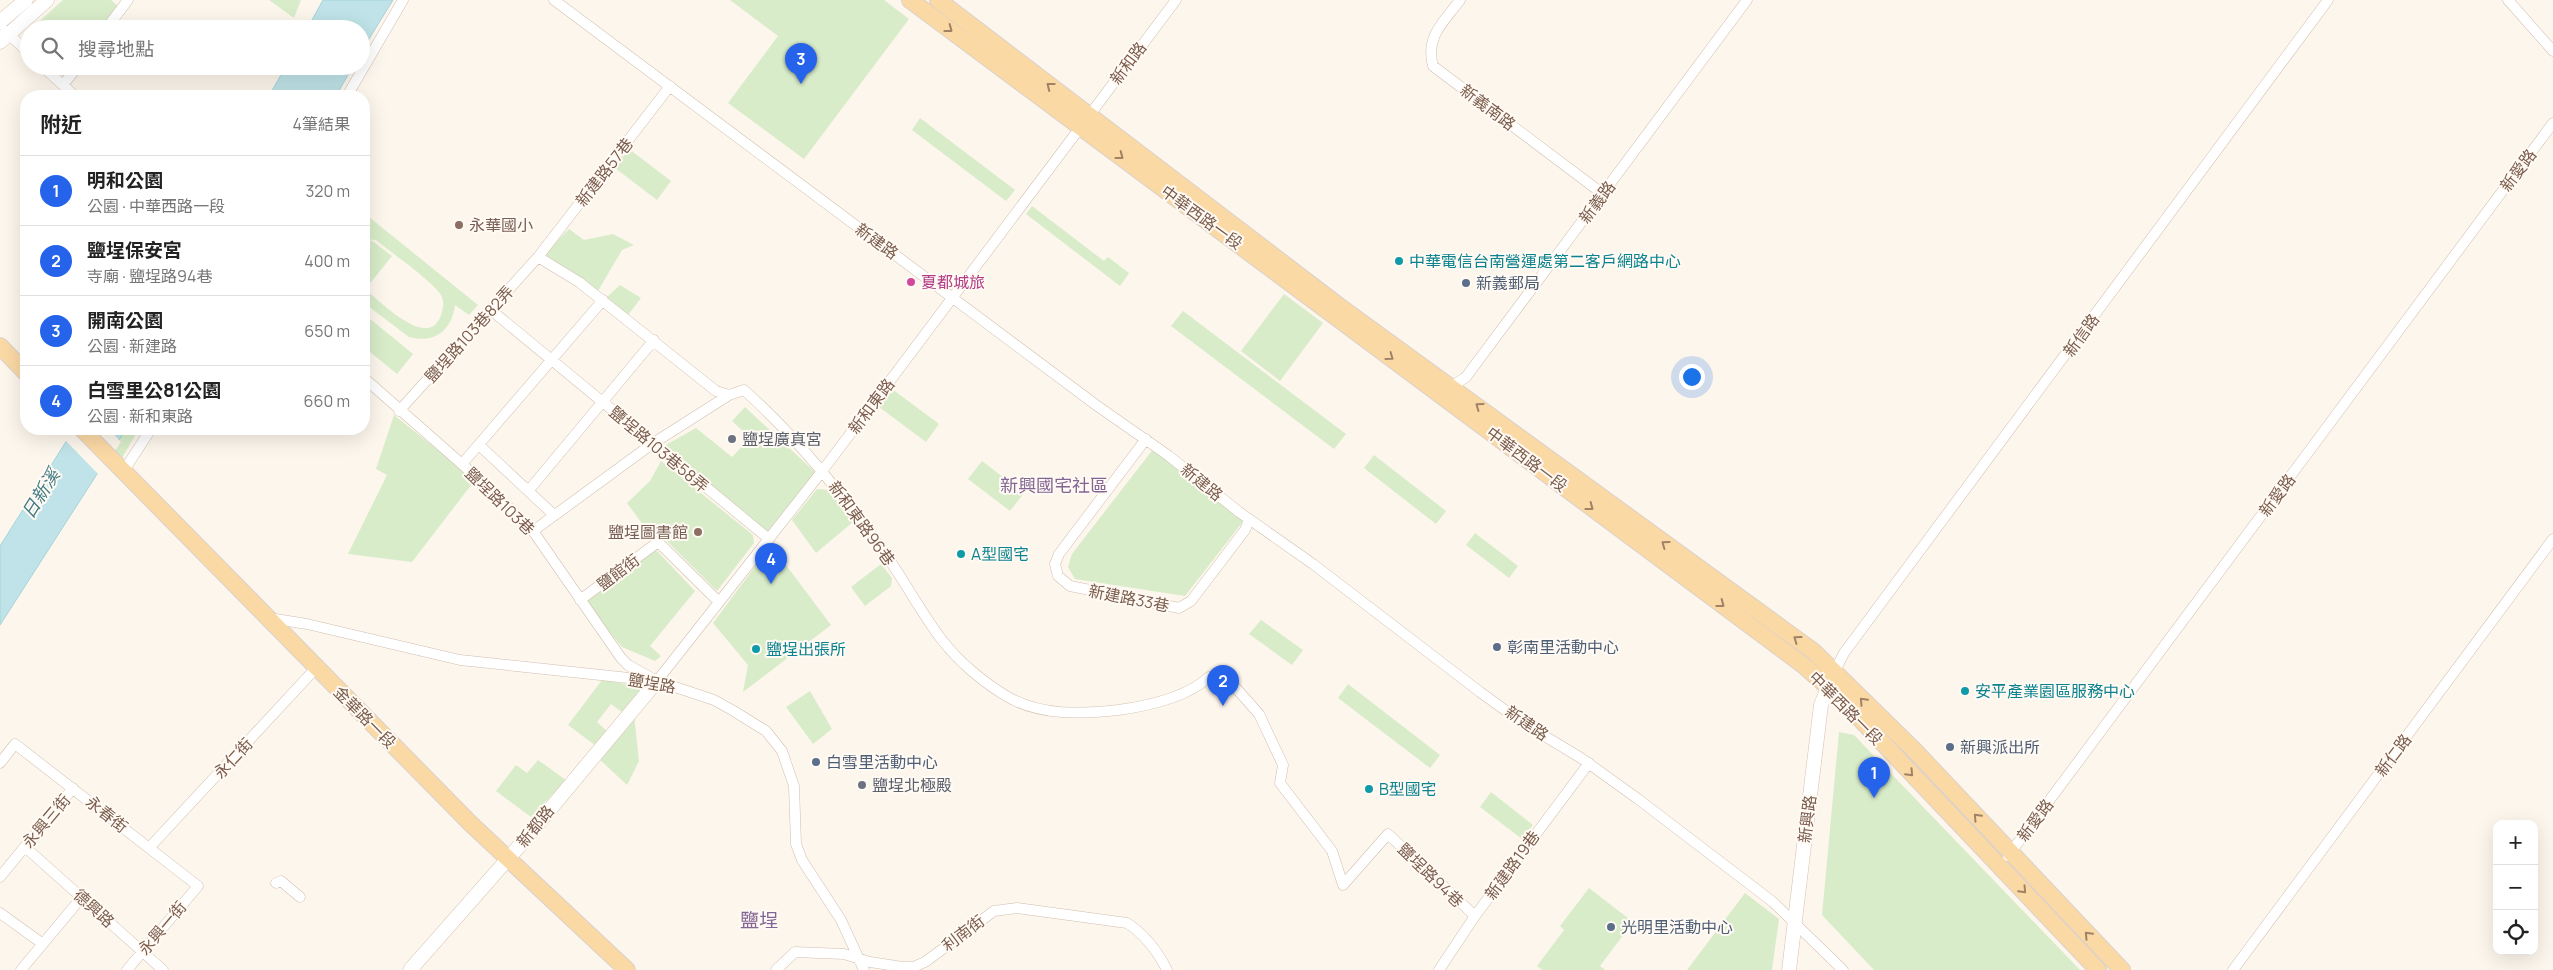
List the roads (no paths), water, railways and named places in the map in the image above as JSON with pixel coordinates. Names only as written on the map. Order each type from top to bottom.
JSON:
[{"type":"main road","name":"中華西路一段","points":[[910,0],[1085,121],[1445,390],[1803,665],[1828,687],[2098,970]]},
{"type":"main road","name":"中華西路一段","points":[[938,0],[1085,121]]},
{"type":"main road","points":[[0,346],[20,367]]},
{"type":"main road","name":"中華西路一段","points":[[1445,390],[1813,651],[2122,970]]},
{"type":"main road","name":"金華路一段","points":[[88,435],[316,668],[508,859],[627,970]]},
{"type":"street","points":[[0,22],[26,0]]},
{"type":"street","points":[[21,20],[47,0]]},
{"type":"street","points":[[113,20],[128,0]]},
{"type":"street","points":[[370,57],[403,0]]},
{"type":"street","name":"新建路","points":[[554,0],[954,297],[1096,405],[1146,439],[1249,520],[1313,564],[1480,692],[1523,723],[1589,763],[1773,902],[1843,970]]},
{"type":"street","name":"新和路","points":[[1085,121],[1176,0]]},
{"type":"street","name":"新義南路","points":[[1460,0],[1434,34],[1429,52],[1433,66],[1603,194]]},
{"type":"street","name":"新義路","points":[[1445,390],[1466,377],[1747,0]]},
{"type":"street","name":"新信路","points":[[1834,671],[1844,654],[2328,0]]},
{"type":"street","points":[[2508,0],[2553,51]]},
{"type":"street","points":[[20,21],[3,34],[20,46]]},
{"type":"street","points":[[52,75],[68,90]]},
{"type":"street","points":[[63,85],[71,75]]},
{"type":"street","points":[[350,90],[359,75]]},
{"type":"street","name":"新建路57巷","points":[[538,257],[670,86]]},
{"type":"street","name":"新和東路","points":[[657,681],[823,470],[1085,121]]},
{"type":"street","name":"新愛路","points":[[2000,866],[2553,123]]},
{"type":"street","points":[[538,257],[579,282],[603,300],[716,391],[729,395]]},
{"type":"street","name":"鹽埕路103巷82弄","points":[[400,411],[538,257]]},
{"type":"street","points":[[462,464],[551,358],[603,300]]},
{"type":"street","name":"鹽埕路103巷58弄","points":[[491,310],[769,539]]},
{"type":"street","points":[[529,490],[654,340]]},
{"type":"street","name":"鹽埕路103巷","points":[[370,384],[462,464],[533,531],[580,600],[628,665],[657,681]]},
{"type":"street","name":"新和東路96巷","points":[[729,395],[744,390],[764,408],[823,470],[900,574],[943,642],[979,677],[1009,698],[1046,712],[1095,712],[1137,707],[1199,685],[1209,677],[1235,687]]},
{"type":"street","points":[[533,531],[652,444],[729,395]]},
{"type":"street","points":[[123,472],[147,435]]},
{"type":"street","name":"新建路33巷","points":[[1146,439],[1059,554],[1055,564],[1058,576],[1070,586],[1179,608],[1191,601],[1245,530],[1249,520]]},
{"type":"street","name":"鹽埕路103巷","points":[[479,445],[554,515]]},
{"type":"street","name":"新仁路","points":[[2233,970],[2553,539]]},
{"type":"street","name":"鹽館街","points":[[580,600],[658,542],[719,602]]},
{"type":"street","name":"鹽埕路","points":[[268,618],[307,624],[460,660],[657,681],[714,700],[732,710],[766,731],[782,751],[794,786],[796,844],[802,860],[841,920],[864,970]]},
{"type":"street","name":"永仁街","points":[[149,848],[316,668]]},
{"type":"street","name":"新興路","points":[[1789,970],[1821,705],[1834,671]]},
{"type":"street","name":"新都路","points":[[410,970],[508,859],[657,681]]},
{"type":"street","name":"鹽埕路94巷","points":[[1235,687],[1259,714],[1283,765],[1280,783],[1332,851],[1344,885],[1388,834],[1474,916]]},
{"type":"street","name":"永春街","points":[[0,763],[15,744],[198,886]]},
{"type":"street","name":"新建路19巷","points":[[1439,970],[1474,916],[1589,763]]},
{"type":"street","name":"永興三街","points":[[0,877],[73,788]]},
{"type":"street","name":"德興路","points":[[25,847],[163,970]]},
{"type":"street","points":[[276,883],[281,881],[300,897]]},
{"type":"street","name":"永興一街","points":[[127,970],[198,886]]},
{"type":"street","points":[[21,970],[82,898]]},
{"type":"street","name":"利南街","points":[[776,970],[795,952],[844,954],[859,959],[913,967],[925,962],[994,910],[1017,908],[1127,923],[1135,928],[1160,957],[1168,970]]},
{"type":"street","points":[[0,912],[43,944]]},
{"type":"water","points":[[323,0],[393,0],[370,37],[370,20],[312,20]]},
{"type":"water","points":[[281,75],[348,75],[339,90],[272,90]]},
{"type":"water","name":"日新溪","points":[[70,435],[122,435],[0,625],[0,546]]},
{"type":"place","name":"開南公園","points":[[801,84]]},
{"type":"place","name":"永華國小","points":[[459,225]]},
{"type":"place","name":"中華電信台南營運處第二客戶網路中心","points":[[1399,261]]},
{"type":"place","name":"夏都城旅","points":[[911,282]]},
{"type":"place","name":"新義郵局","points":[[1466,283]]},
{"type":"place","name":"鹽埕廣真宮","points":[[732,439]]},
{"type":"place","name":"鹽埕圖書館","points":[[698,532]]},
{"type":"place","name":"A型國宅","points":[[961,554]]},
{"type":"place","name":"白雪里公81公園","points":[[771,584]]},
{"type":"place","name":"彰南里活動中心","points":[[1497,647]]},
{"type":"place","name":"鹽埕出張所","points":[[756,649]]},
{"type":"place","name":"安平產業園區服務中心","points":[[1965,691]]},
{"type":"place","name":"鹽埕保安宮","points":[[1223,706]]},
{"type":"place","name":"新興派出所","points":[[1950,747]]},
{"type":"place","name":"白雪里活動中心","points":[[816,762]]},
{"type":"place","name":"鹽埕北極殿","points":[[862,785]]},
{"type":"place","name":"B型國宅","points":[[1369,789]]},
{"type":"place","name":"明和公園","points":[[1874,798]]},
{"type":"place","name":"光明里活動中心","points":[[1611,927]]},
{"type":"district","name":"新興國宅社區","points":[[1054,486]]},
{"type":"district","name":"鹽埕","points":[[759,920]]}]
